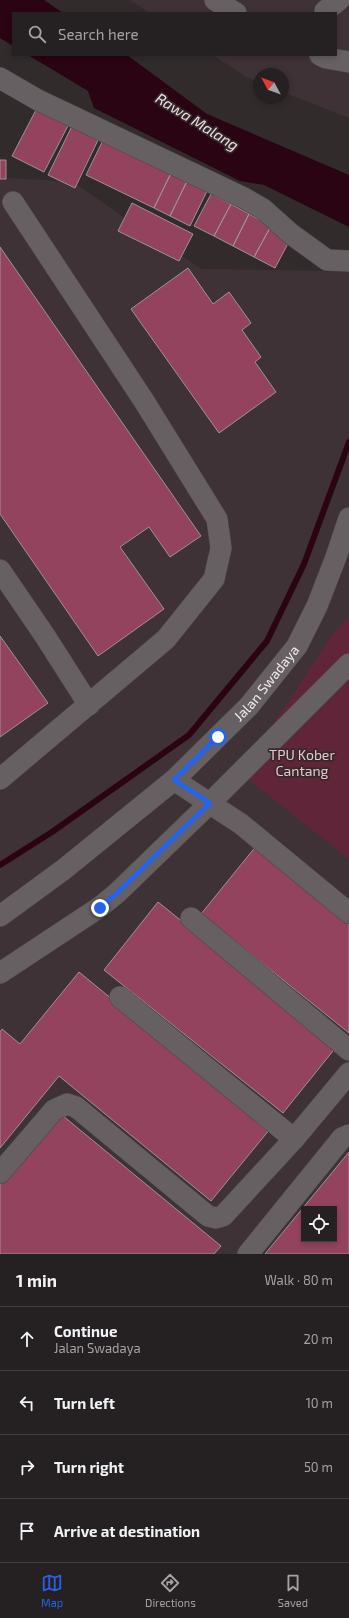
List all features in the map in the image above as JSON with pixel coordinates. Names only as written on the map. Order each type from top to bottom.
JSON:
[{"type":"street","points":[[215,0],[238,8]]},
{"type":"street","points":[[322,56],[349,62]]},
{"type":"street","points":[[0,78],[44,103],[244,198],[263,209],[291,234],[328,260],[349,261]]},
{"type":"street","points":[[0,779],[166,639],[214,579],[221,548],[217,519],[144,401],[13,202]]},
{"type":"street","name":"Jalan Swadaya","points":[[0,916],[63,870],[174,780],[249,706],[297,646],[317,606],[347,533]]},
{"type":"street","points":[[0,570],[45,636],[89,705]]},
{"type":"street","points":[[0,973],[100,908],[117,893],[210,803],[349,664]]},
{"type":"street","points":[[174,780],[242,824],[349,913]]},
{"type":"street","points":[[191,918],[349,1050]]},
{"type":"street","points":[[120,997],[294,1139]]},
{"type":"street","points":[[0,1173],[54,1110],[67,1104],[76,1107],[208,1216],[216,1218],[223,1216],[294,1139],[349,1073]]},
{"type":"street","points":[[248,1254],[342,1138],[349,1135]]},
{"type":"shaded area","points":[[130,0],[349,0],[349,118],[289,94],[289,68],[253,68],[253,80],[246,77],[214,56],[337,56],[337,12],[148,12]]},
{"type":"shaded area","points":[[12,178],[73,182],[161,243],[202,269],[329,271],[349,260],[349,1254],[0,1254],[0,180]]},
{"type":"green space","name":"TPU Kober Cantang","points":[[349,616],[349,859],[239,772],[294,694],[327,642]]},
{"type":"water","points":[[0,0],[44,0],[62,12],[12,12],[12,45],[0,38]]},
{"type":"water","name":"Rawa Malang","points":[[30,56],[128,56],[207,114],[349,175],[349,227],[264,185],[240,181],[94,108],[88,91]]},
{"type":"building","points":[[38,106],[70,122],[44,172],[12,156]]},
{"type":"building","points":[[73,124],[100,136],[75,188],[48,175]]},
{"type":"building","points":[[105,136],[173,169],[154,208],[86,175]]},
{"type":"building","points":[[0,160],[6,160],[6,179],[0,179]]},
{"type":"building","points":[[173,169],[189,177],[170,216],[154,208]]},
{"type":"building","points":[[189,177],[209,187],[190,226],[170,216]]},
{"type":"building","points":[[211,194],[231,204],[214,236],[194,226]]},
{"type":"building","points":[[132,203],[193,234],[179,261],[118,231]]},
{"type":"building","points":[[231,204],[249,214],[233,246],[214,236]]},
{"type":"building","points":[[249,214],[271,226],[254,257],[233,246]]},
{"type":"building","points":[[271,226],[292,236],[275,268],[254,257]]},
{"type":"building","points":[[0,247],[201,536],[170,557],[149,527],[120,547],[164,609],[98,656],[0,514]]},
{"type":"building","points":[[188,268],[213,304],[229,292],[251,323],[242,330],[261,357],[255,362],[276,392],[219,433],[131,309]]},
{"type":"building","points":[[0,636],[48,703],[0,737]]},
{"type":"building","points":[[257,845],[349,919],[349,1033],[201,914]]},
{"type":"building","points":[[158,902],[337,1046],[283,1113],[104,970]]},
{"type":"building","points":[[79,972],[270,1129],[211,1201],[59,1076],[0,1148],[0,1032],[2,1029],[20,1044]]},
{"type":"building","points":[[57,1111],[221,1246],[214,1254],[0,1254],[0,1179]]},
{"type":"building","points":[[349,1152],[349,1254],[265,1254],[301,1210],[301,1242],[337,1242],[337,1206],[305,1206]]},
{"type":"waterway","points":[[0,865],[52,832],[189,735],[267,641],[304,564],[349,442]]},
{"type":"route","points":[[100,908],[210,803],[174,780],[218,737]]}]
